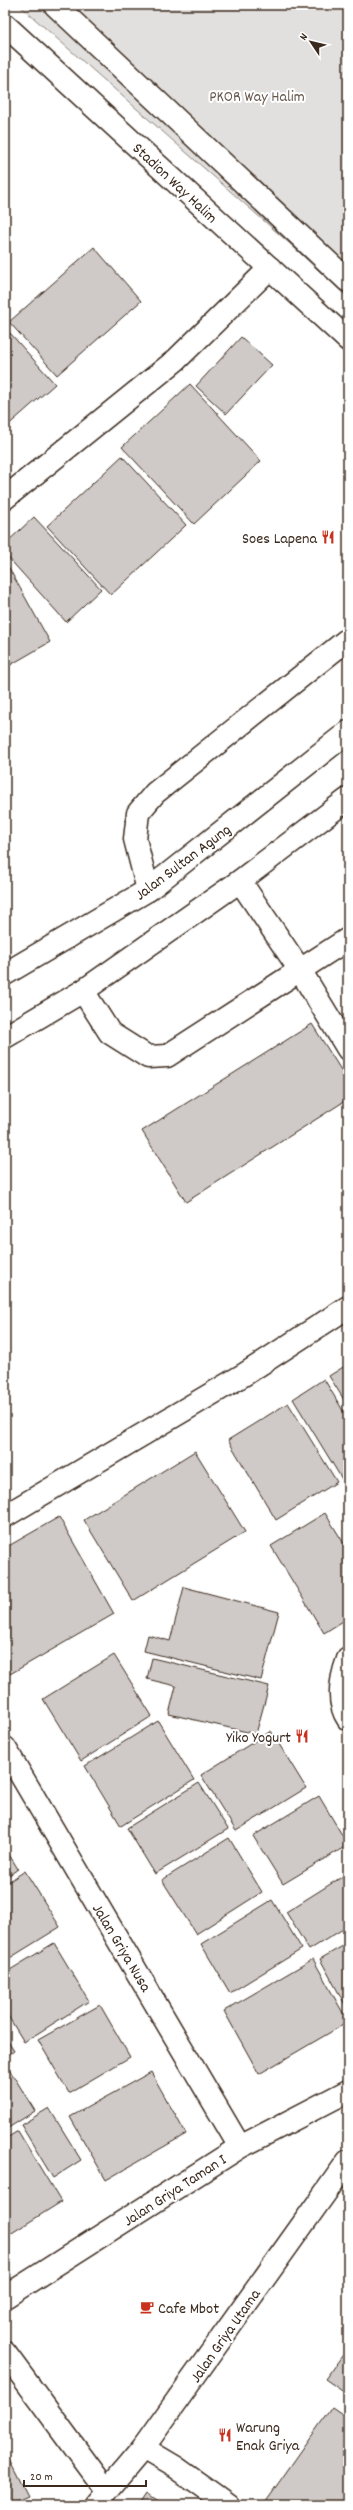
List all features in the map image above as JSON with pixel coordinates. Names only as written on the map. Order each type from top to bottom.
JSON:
[{"type":"street","points":[[55,5],[348,281]]},
{"type":"street","name":"Stadion Way Halim","points":[[5,25],[348,340]]},
{"type":"street","points":[[5,498],[176,360],[270,268]]},
{"type":"street","points":[[148,890],[135,840],[138,813],[155,793],[348,639]]},
{"type":"street","name":"Jalan Sultan Agung","points":[[5,974],[148,890],[348,732]]},
{"type":"street","points":[[5,1037],[83,991],[240,881],[348,799]]},
{"type":"street","points":[[240,881],[300,970],[348,1049]]},
{"type":"street","points":[[83,991],[110,1033],[148,1056],[166,1056],[348,939]]},
{"type":"street","points":[[5,1516],[245,1374],[348,1307]]},
{"type":"street","points":[[348,1659],[340,1679],[343,1711],[348,1719]]},
{"type":"street","name":"Jalan Griya Nusa","points":[[5,1748],[240,2146]]},
{"type":"street","name":"Jalan Griya Taman I","points":[[5,2297],[240,2146],[348,2091]]},
{"type":"street","name":"Jalan Griya Utama","points":[[101,2498],[143,2448],[348,2161]]},
{"type":"street","points":[[5,2354],[101,2498]]},
{"type":"street","points":[[143,2448],[175,2467],[228,2505]]},
{"type":"green space","name":"PKOR Way Halim","points":[[19,5],[348,5],[348,298],[289,243]]},
{"type":"building","points":[[94,247],[141,301],[57,375],[9,322]]},
{"type":"building","points":[[10,333],[55,384],[5,428],[5,337]]},
{"type":"building","points":[[241,337],[272,365],[226,414],[196,386]]},
{"type":"building","points":[[190,384],[261,461],[194,524],[122,447]]},
{"type":"building","points":[[122,456],[186,525],[111,595],[47,526]]},
{"type":"building","points":[[34,517],[101,589],[66,622],[5,554],[5,544]]},
{"type":"building","points":[[5,561],[50,642],[5,668]]},
{"type":"building","points":[[312,1024],[348,1081],[348,1099],[186,1202],[142,1131]]},
{"type":"building","points":[[348,1364],[348,1406],[329,1376]]},
{"type":"building","points":[[324,1379],[348,1419],[348,1483],[345,1484],[293,1399]]},
{"type":"building","points":[[288,1403],[337,1482],[276,1520],[228,1440]]},
{"type":"building","points":[[195,1451],[245,1532],[133,1601],[84,1520]]},
{"type":"building","points":[[325,1513],[348,1550],[348,1618],[324,1633],[271,1546]]},
{"type":"building","points":[[59,1517],[114,1614],[10,1674],[5,1665],[5,1548]]},
{"type":"building","points":[[184,1587],[279,1612],[261,1680],[144,1651],[148,1635],[170,1641]]},
{"type":"building","points":[[114,1655],[152,1716],[81,1761],[43,1699]]},
{"type":"building","points":[[152,1658],[269,1686],[256,1734],[169,1714],[176,1686],[147,1679]]},
{"type":"building","points":[[158,1721],[194,1780],[121,1826],[85,1766]]},
{"type":"building","points":[[271,1731],[306,1788],[236,1831],[201,1775]]},
{"type":"building","points":[[199,1783],[228,1829],[155,1874],[127,1828]]},
{"type":"building","points":[[319,1796],[348,1845],[283,1884],[253,1836]]},
{"type":"building","points":[[229,1838],[262,1892],[196,1934],[162,1880]]},
{"type":"building","points":[[5,1848],[18,1869],[5,1878]]},
{"type":"building","points":[[25,1871],[60,1927],[5,1961],[5,1884]]},
{"type":"building","points":[[348,1873],[348,1926],[309,1950],[286,1912]]},
{"type":"building","points":[[272,1900],[302,1949],[230,1993],[201,1944]]},
{"type":"building","points":[[54,1943],[89,2001],[24,2042],[5,2011],[5,1973]]},
{"type":"building","points":[[348,1943],[348,2010],[320,1959]]},
{"type":"building","points":[[313,1959],[348,2022],[259,2074],[224,2011]]},
{"type":"building","points":[[100,2005],[130,2057],[69,2093],[38,2040]]},
{"type":"building","points":[[5,2037],[14,2051],[5,2057]]},
{"type":"building","points":[[6,2064],[35,2111],[5,2130],[5,2065]]},
{"type":"building","points":[[151,2072],[186,2134],[106,2180],[70,2117]]},
{"type":"building","points":[[49,2108],[81,2160],[53,2178],[21,2125]]},
{"type":"building","points":[[18,2131],[61,2202],[7,2236],[5,2232],[5,2139]]},
{"type":"building","points":[[348,2348],[348,2395],[325,2379]]},
{"type":"building","points":[[332,2407],[348,2418],[348,2505],[263,2505]]},
{"type":"building","points":[[5,2451],[28,2496],[7,2505],[5,2505]]},
{"type":"building","points":[[147,2493],[164,2505],[139,2505]]},
{"type":"place","name":"Soes Lapena","points":[[328,537]]},
{"type":"place","name":"Yiko Yogurt","points":[[302,1736]]},
{"type":"place","name":"Cafe Mbot","points":[[147,2307]]},
{"type":"place","name":"Warung Enak Griya","points":[[225,2435]]}]
